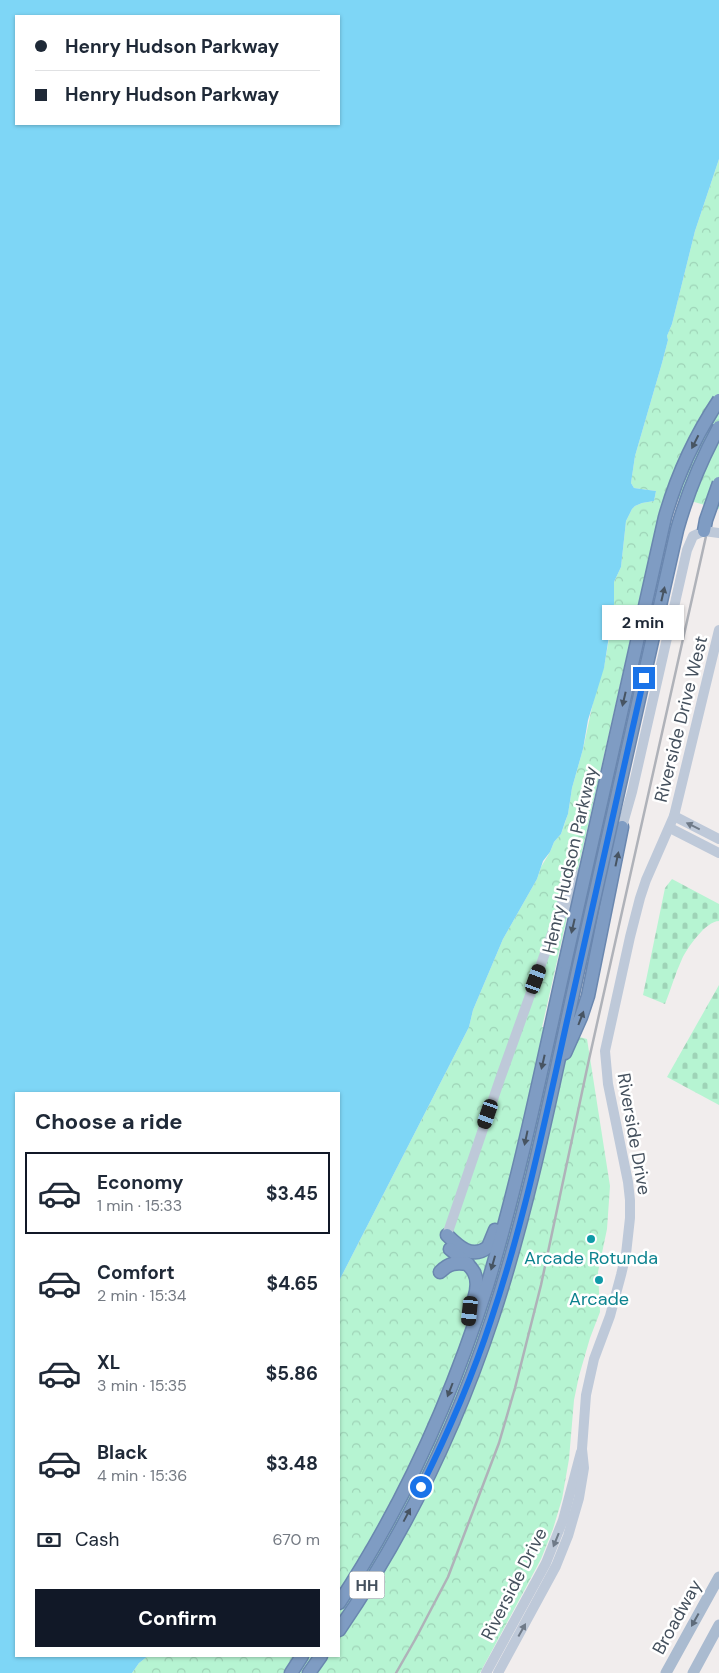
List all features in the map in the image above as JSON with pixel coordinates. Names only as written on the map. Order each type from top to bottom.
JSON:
[{"type":"highway","name":"Henry Hudson Parkway","points":[[340,1601],[378,1538],[420,1457],[445,1401],[467,1344],[493,1264],[520,1165],[665,517],[688,457],[701,429],[719,400]]},
{"type":"highway","name":"Henry Hudson Parkway","points":[[340,1629],[407,1515],[448,1432],[472,1375],[492,1318],[517,1236],[677,530],[696,475],[719,427]]},
{"type":"highway","points":[[704,531],[719,483]]},
{"type":"highway","points":[[554,1078],[576,1030],[588,996],[622,827]]},
{"type":"highway","points":[[447,1235],[457,1246],[467,1251],[478,1252],[488,1247],[502,1206],[520,1165]]},
{"type":"highway","points":[[447,1235],[450,1249],[468,1264],[475,1273],[478,1286],[470,1311],[467,1344]]},
{"type":"highway","points":[[440,1272],[450,1264],[460,1262],[468,1264]]},
{"type":"highway","points":[[290,1673],[301,1657]]},
{"type":"highway","points":[[309,1673],[320,1657]]},
{"type":"main road","points":[[447,1235],[554,928],[571,897],[622,827],[647,728],[687,550],[694,536],[701,531],[719,533]]},
{"type":"main road","name":"Riverside Drive West","points":[[674,816],[719,630]]},
{"type":"main road","points":[[554,928],[556,915],[566,894],[620,821],[627,808]]},
{"type":"main road","points":[[674,816],[716,837]]},
{"type":"main road","name":"Riverside Drive","points":[[498,1673],[550,1579],[566,1543],[579,1498],[584,1468],[582,1449],[584,1408],[590,1376],[616,1295],[626,1254],[630,1218],[628,1182],[606,1074],[605,1051],[630,937],[646,880],[674,816]]},
{"type":"main road","points":[[670,828],[719,853]]},
{"type":"main road","name":"Riverside Drive","points":[[486,1673],[546,1564],[563,1520],[582,1449]]},
{"type":"main road","name":"Broadway","points":[[666,1673],[719,1577]]},
{"type":"main road","points":[[693,1673],[719,1625]]},
{"type":"green space","points":[[719,159],[719,509],[666,494],[654,536],[542,1027],[587,1039],[610,1186],[607,1229],[598,1272],[600,1312],[579,1376],[574,1400],[569,1459],[562,1499],[553,1529],[541,1559],[480,1673],[132,1673],[139,1663],[147,1657],[340,1657],[340,1279],[469,1027],[473,1010],[503,939],[537,879],[554,842],[561,834],[568,814],[572,788],[583,749],[596,689],[604,667],[609,639],[614,582],[621,567],[626,521],[635,506],[654,501],[656,491],[634,488],[631,483],[635,456],[662,363],[668,340],[667,336],[672,324],[695,231]]},
{"type":"green space","points":[[672,879],[719,904],[719,921],[708,925],[684,954],[665,1004],[643,995],[665,888]]},
{"type":"green space","points":[[719,985],[719,1105],[667,1077]]},
{"type":"water","points":[[0,0],[719,0],[719,159],[695,231],[672,324],[667,336],[668,340],[662,363],[635,456],[631,483],[634,488],[656,491],[654,501],[635,506],[626,521],[621,567],[614,582],[614,604],[604,668],[588,720],[568,814],[561,834],[543,861],[537,879],[503,939],[473,1010],[469,1027],[340,1279],[340,1092],[15,1092],[15,1657],[147,1657],[139,1663],[132,1673],[0,1673]]},
{"type":"railway","points":[[396,1673],[448,1577],[499,1443],[515,1388],[541,1285],[588,1064],[719,478]]},
{"type":"place","name":"Arcade Rotunda","points":[[591,1239]]},
{"type":"place","name":"Arcade","points":[[599,1280]]},
{"type":"route","points":[[421,1487],[448,1432],[472,1375],[492,1318],[519,1229],[541,1139],[644,678]]}]
